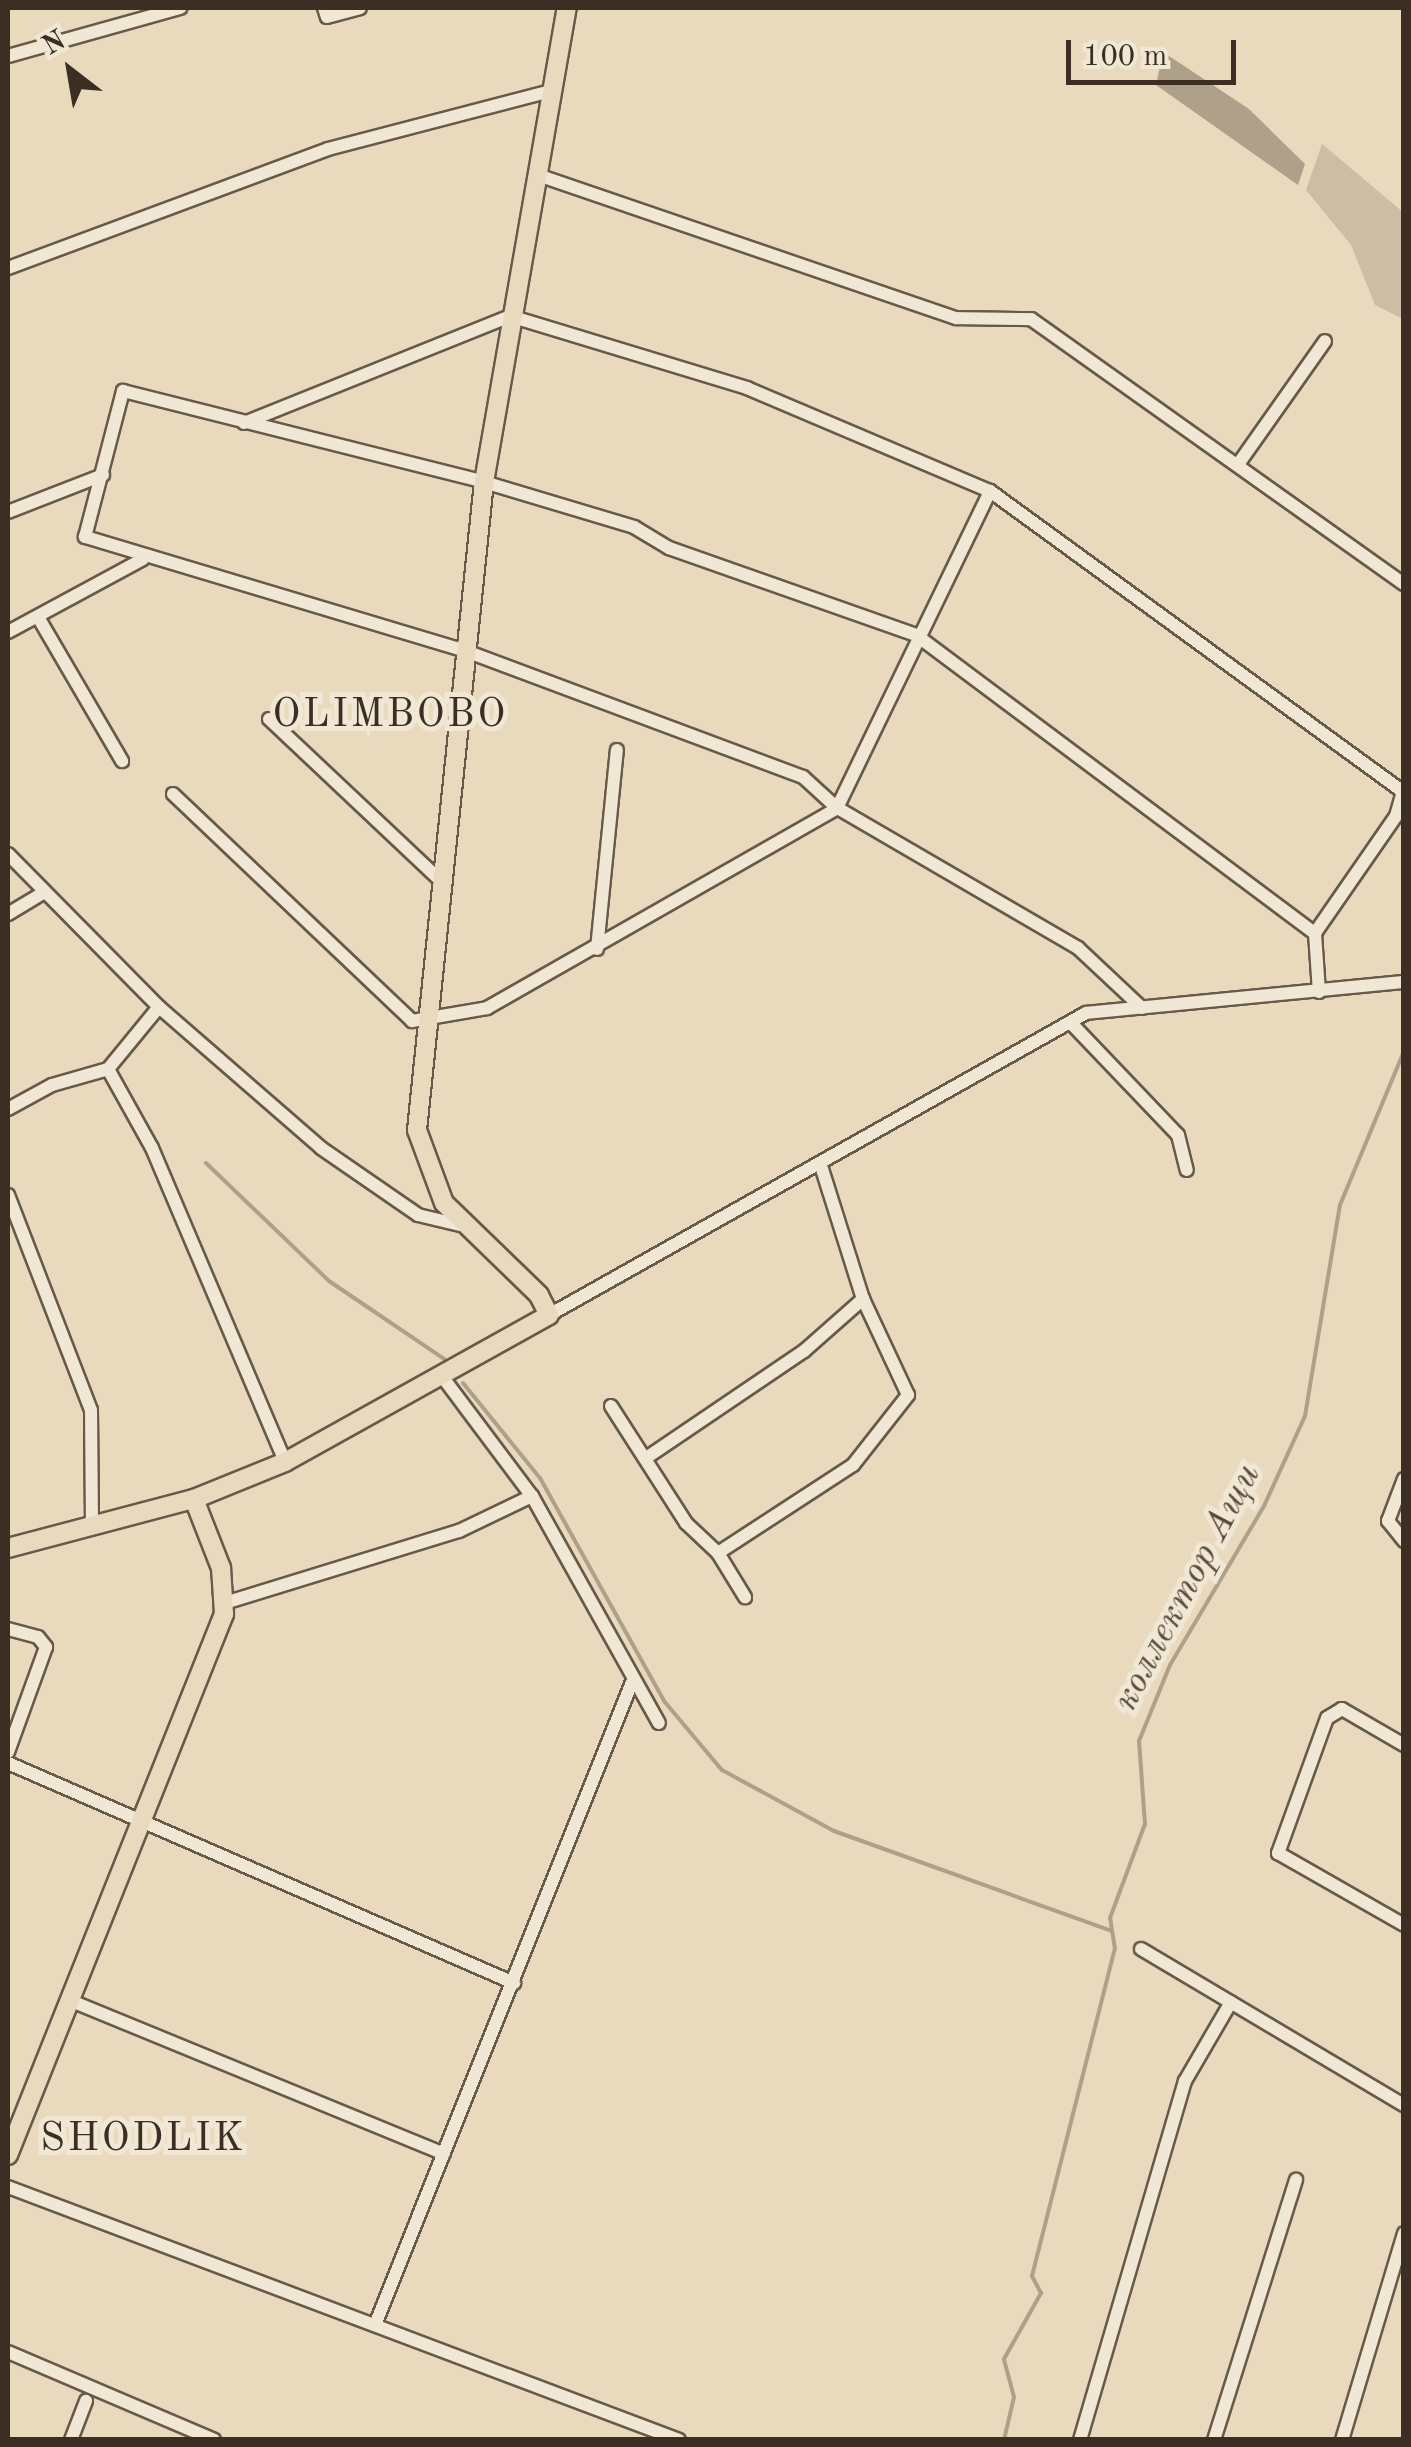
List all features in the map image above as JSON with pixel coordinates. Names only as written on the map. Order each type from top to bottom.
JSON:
[{"type":"main road","points":[[8,1548],[194,1499],[285,1462],[549,1314],[538,1295],[460,1226],[430,1177],[417,1130],[484,482],[510,316],[567,8]]},
{"type":"main road","points":[[8,2155],[228,1602],[215,1546],[194,1499]]},
{"type":"street","points":[[8,56],[180,8]]},
{"type":"street","points":[[324,8],[327,17],[360,8]]},
{"type":"street","points":[[8,268],[328,150],[550,91]]},
{"type":"street","points":[[538,175],[956,318],[1031,319],[1404,584]]},
{"type":"street","points":[[242,424],[510,316],[747,388],[990,492],[1403,789],[1396,816],[1315,934],[1318,992]]},
{"type":"street","points":[[1238,463],[1325,340]]},
{"type":"street","points":[[1142,1008],[1078,948],[837,808],[804,777],[466,651],[143,560],[85,537],[123,391],[484,482],[634,527],[669,548],[916,635],[1315,934]]},
{"type":"street","points":[[8,512],[103,475]]},
{"type":"street","points":[[173,794],[412,1021],[426,1024],[487,1008],[837,808],[916,635],[990,492]]},
{"type":"street","points":[[8,632],[143,560]]},
{"type":"street","points":[[38,617],[122,761]]},
{"type":"street","points":[[268,719],[440,880]]},
{"type":"street","points":[[596,949],[617,750]]},
{"type":"street","points":[[8,854],[159,1007],[321,1148],[418,1216],[460,1226]]},
{"type":"street","points":[[8,914],[43,893]]},
{"type":"street","points":[[549,1314],[1086,1013],[1404,982]]},
{"type":"street","points":[[8,1109],[52,1085],[108,1069],[159,1007]]},
{"type":"street","points":[[1070,1022],[1178,1135],[1186,1170]]},
{"type":"street","points":[[108,1069],[152,1148],[285,1462]]},
{"type":"street","points":[[718,1553],[853,1466],[908,1395],[864,1299],[820,1163]]},
{"type":"street","points":[[8,1195],[91,1410],[92,1527]]},
{"type":"street","points":[[646,1458],[804,1351],[864,1299]]},
{"type":"street","points":[[440,1375],[532,1496],[632,1682],[659,1723]]},
{"type":"street","points":[[611,1406],[686,1523],[718,1553],[744,1597]]},
{"type":"street","points":[[1404,1478],[1388,1522],[1404,1542]]},
{"type":"street","points":[[228,1602],[458,1531],[532,1496]]},
{"type":"street","points":[[8,1629],[38,1636],[46,1648],[8,1752]]},
{"type":"street","points":[[375,2325],[632,1682]]},
{"type":"street","points":[[1404,1745],[1342,1709],[1327,1718],[1278,1853],[1404,1925]]},
{"type":"street","points":[[8,1764],[514,1983]]},
{"type":"street","points":[[1140,1949],[1404,2106]]},
{"type":"street","points":[[69,2000],[444,2154]]},
{"type":"street","points":[[1080,2440],[1185,2080],[1231,2002]]},
{"type":"street","points":[[1214,2440],[1296,2180]]},
{"type":"street","points":[[8,2186],[679,2440]]},
{"type":"street","points":[[1342,2440],[1404,2233]]},
{"type":"street","points":[[8,2352],[214,2440]]},
{"type":"street","points":[[71,2440],[86,2401]]},
{"type":"shaded area","points":[[1163,52],[1249,109],[1305,164],[1298,185],[1156,85]]},
{"type":"shaded area","points":[[1322,144],[1403,212],[1403,319],[1375,305],[1351,245],[1306,190]]},
{"type":"waterway","name":"коллектор Ащи","points":[[1004,2440],[1014,2397],[1004,2359],[1041,2293],[1032,2276],[1115,1949],[1110,1918],[1145,1824],[1139,1741],[1170,1665],[1264,1506],[1305,1416],[1340,1205],[1404,1051]]},
{"type":"waterway","points":[[206,1163],[329,1281],[444,1359]]},
{"type":"waterway","points":[[463,1383],[540,1478],[664,1701],[722,1770],[834,1831],[1112,1931]]},
{"type":"district","name":"OLIMBOBO","points":[[390,716]]},
{"type":"district","name":"SHODLIK","points":[[143,2140]]}]
